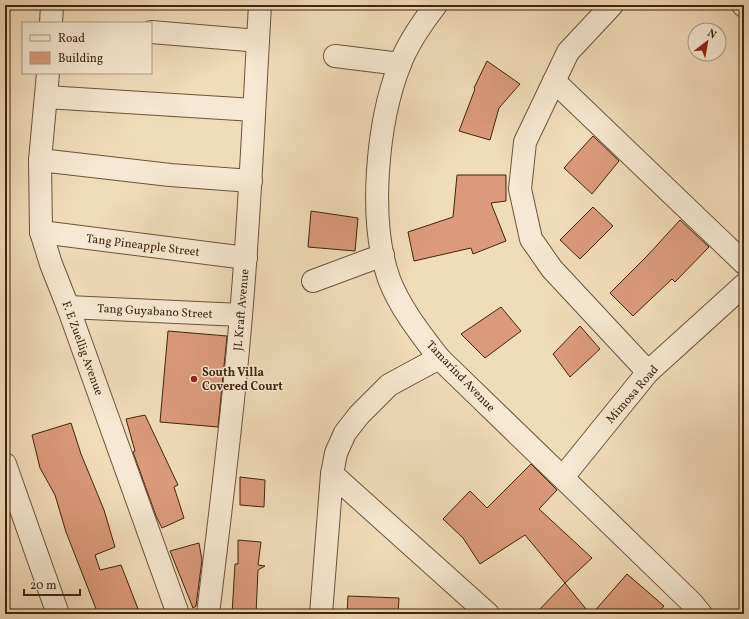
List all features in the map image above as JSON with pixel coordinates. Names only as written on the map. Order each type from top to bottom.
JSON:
[{"type":"street","points":[[51,22],[52,5]]},
{"type":"street","name":"JL Kraft Avenue","points":[[208,614],[232,414],[242,315],[251,181],[260,5]]},
{"type":"street","name":"Tamarind Avenue","points":[[436,5],[416,32],[400,64],[388,106],[381,146],[377,192],[378,228],[389,279],[402,306],[417,330],[439,358],[563,477],[692,610]]},
{"type":"street","points":[[611,5],[568,52],[525,142],[520,189],[532,239],[552,269],[648,372]]},
{"type":"street","points":[[152,32],[258,41]]},
{"type":"street","points":[[335,56],[400,64]]},
{"type":"street","name":"F. E Zuellig Avenue","points":[[48,74],[40,160],[41,232],[51,264],[68,307],[178,614]]},
{"type":"street","points":[[554,81],[744,263]]},
{"type":"street","points":[[46,97],[254,110]]},
{"type":"street","points":[[40,160],[170,175],[251,181]]},
{"type":"street","name":"Tang Pineapple Street","points":[[41,232],[246,258]]},
{"type":"street","points":[[313,281],[383,255]]},
{"type":"street","name":"Mimosa Road","points":[[563,477],[648,372],[744,285]]},
{"type":"street","name":"Tang Guyabano Street","points":[[68,307],[242,315]]},
{"type":"street","points":[[321,614],[332,474],[336,453],[345,433],[359,415],[389,385],[439,358]]},
{"type":"street","points":[[5,464],[58,614]]},
{"type":"street","points":[[332,474],[488,614]]},
{"type":"building","points":[[487,61],[520,84],[499,108],[490,140],[459,131],[475,89],[474,88]]},
{"type":"building","points":[[593,136],[619,161],[592,194],[564,168]]},
{"type":"building","points":[[457,175],[506,175],[506,201],[491,203],[506,241],[473,254],[471,248],[414,261],[408,232],[453,217]]},
{"type":"building","points":[[593,207],[613,226],[580,259],[560,240]]},
{"type":"building","points":[[311,211],[358,218],[355,251],[308,247]]},
{"type":"building","points":[[680,220],[709,247],[675,282],[672,279],[633,316],[610,293]]},
{"type":"building","points":[[501,307],[521,331],[485,358],[461,334]]},
{"type":"building","points":[[580,326],[600,349],[570,377],[553,354]]},
{"type":"building","name":"South Villa Covered Court","points":[[168,331],[227,336],[218,427],[160,422]]},
{"type":"building","points":[[145,415],[178,485],[174,487],[184,518],[162,528],[156,516],[133,452],[135,451],[126,419]]},
{"type":"building","points":[[71,423],[81,454],[104,510],[115,547],[95,555],[100,570],[121,565],[140,614],[98,614],[66,532],[55,495],[40,468],[32,435]]},
{"type":"building","points":[[531,464],[557,490],[539,509],[592,558],[565,583],[525,535],[480,564],[463,538],[443,519],[470,491],[487,508]]},
{"type":"building","points":[[240,477],[265,480],[264,507],[240,505]]},
{"type":"building","points":[[238,540],[261,542],[258,565],[265,566],[258,570],[256,614],[232,614],[235,564],[238,564]]},
{"type":"building","points":[[199,543],[202,560],[196,606],[193,608],[170,551]]},
{"type":"building","points":[[627,574],[664,606],[657,614],[592,614]]},
{"type":"building","points":[[565,583],[590,614],[535,614]]},
{"type":"building","points":[[348,596],[399,598],[398,614],[347,614]]},
{"type":"place","name":"South Villa Covered Court","points":[[194,379]]}]
